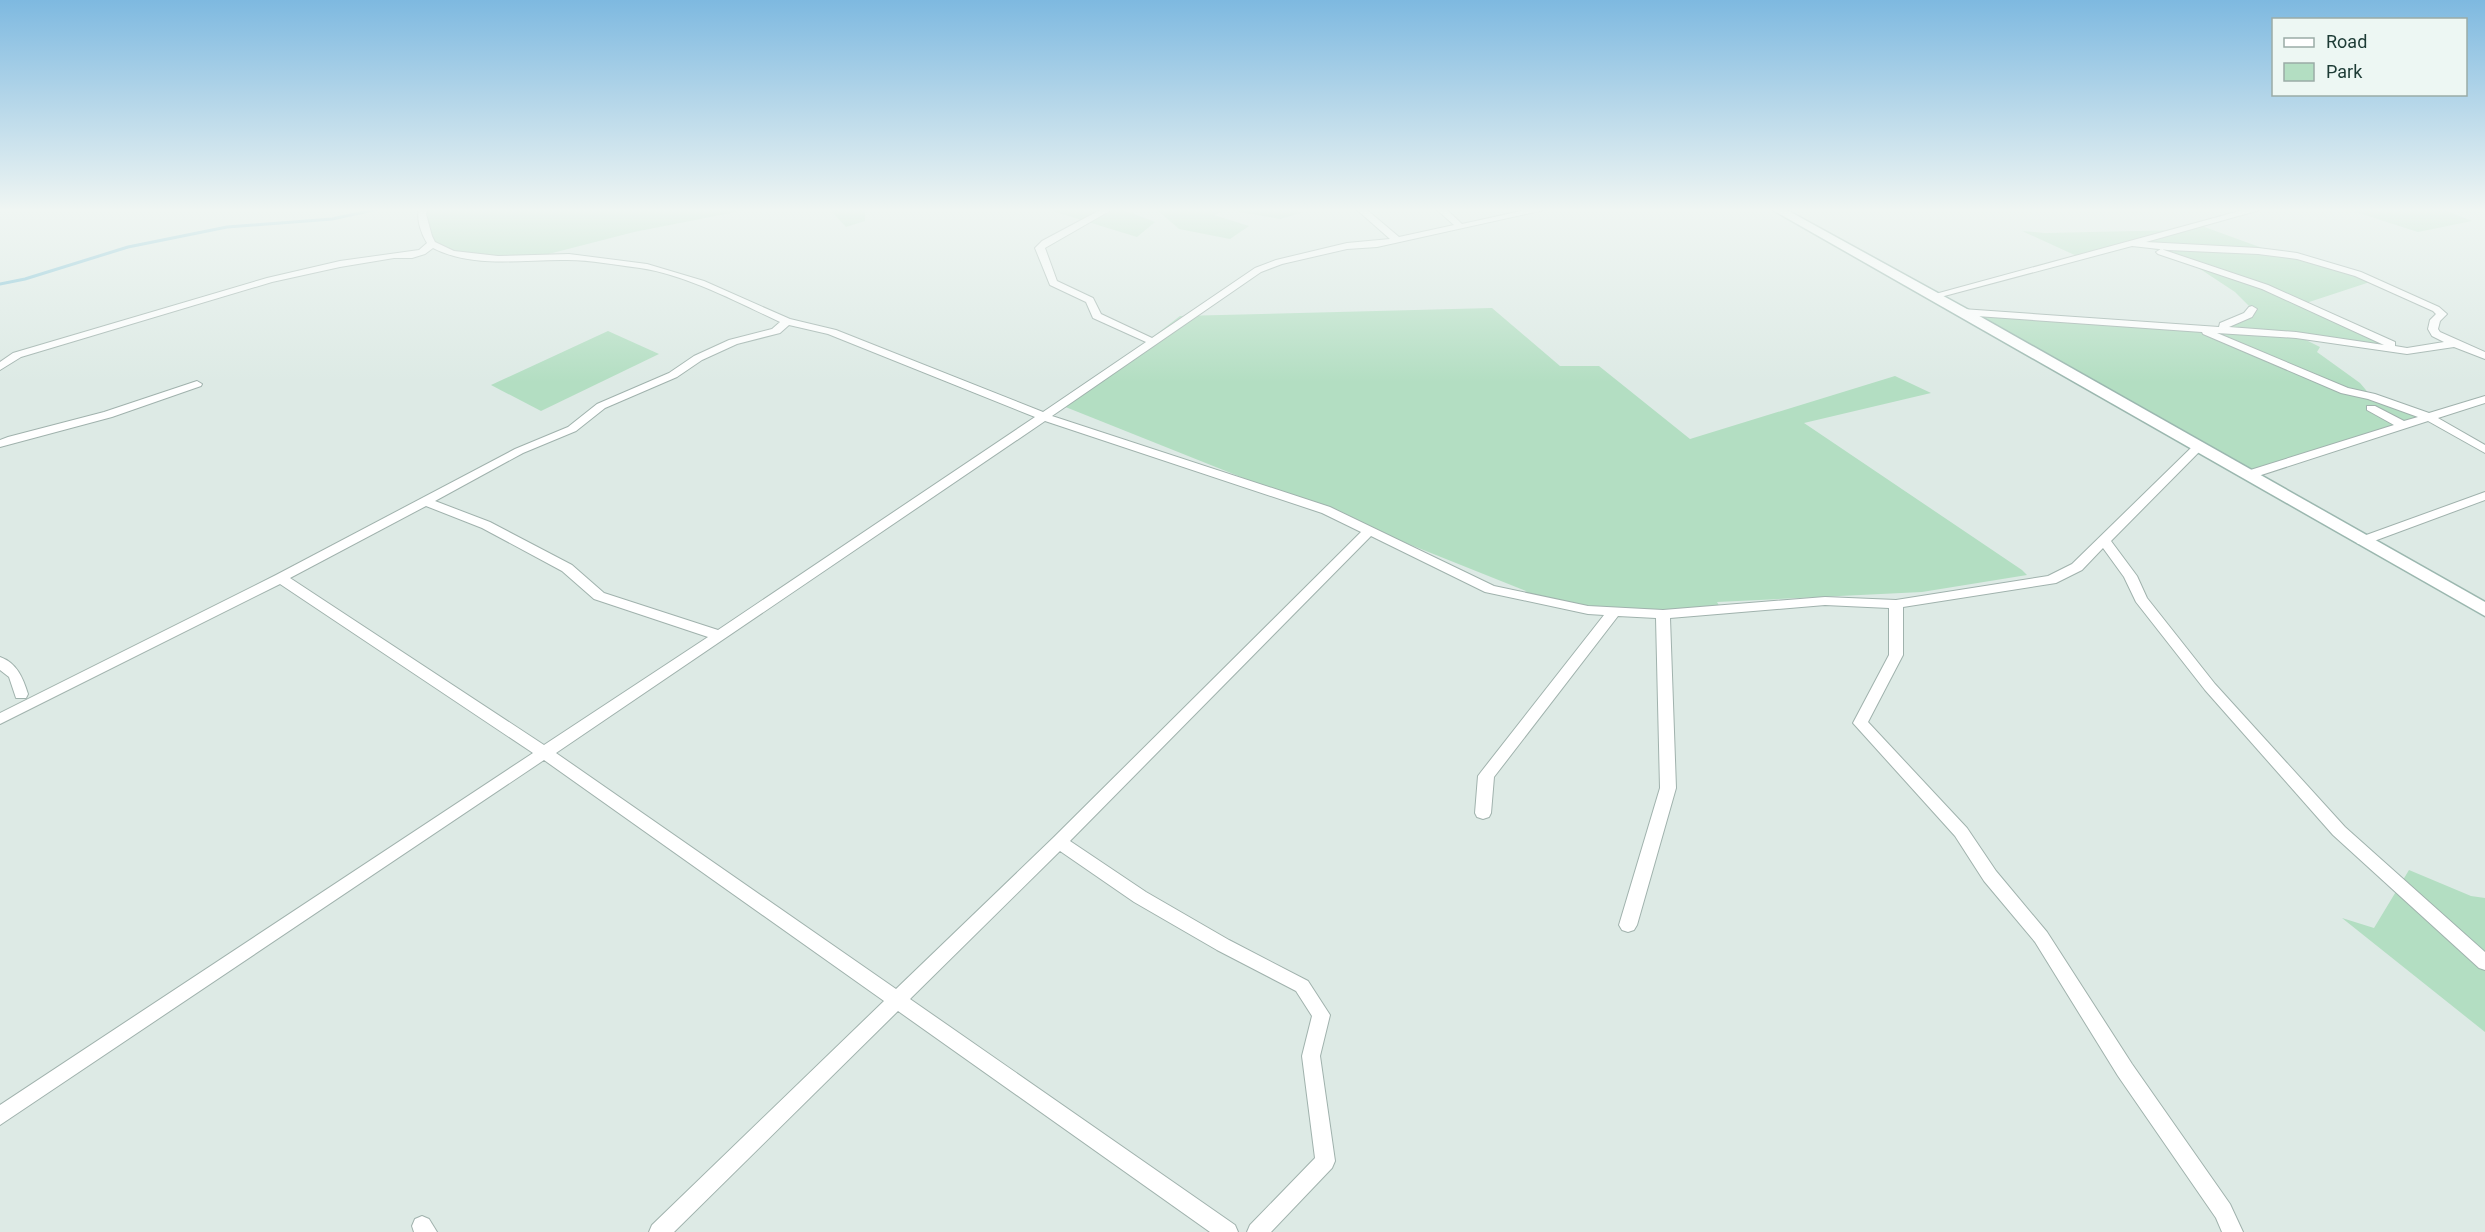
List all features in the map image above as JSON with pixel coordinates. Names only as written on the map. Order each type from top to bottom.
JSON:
[{"type":"main road","points":[[1880,266],[2485,610]]},
{"type":"street","points":[[0,367],[17,355],[270,280],[329,266]]},
{"type":"street","points":[[646,266],[701,283],[787,321],[832,332],[1042,416],[1326,510],[1490,589],[1588,610],[1663,614],[1826,601],[1896,604],[2051,580],[2077,567],[2198,447]]},
{"type":"street","points":[[1047,266],[1053,283],[1090,300],[1097,316],[1153,342]]},
{"type":"street","points":[[0,1116],[545,753],[1258,270],[1267,266]]},
{"type":"street","points":[[1933,296],[2044,266]]},
{"type":"street","points":[[2203,266],[2265,287],[2407,351]]},
{"type":"street","points":[[2340,266],[2436,309],[2442,314],[2435,320],[2433,329],[2436,334],[2485,356]]},
{"type":"street","points":[[2223,330],[2224,326],[2248,315],[2253,309]]},
{"type":"street","points":[[1962,312],[2296,335],[2407,351],[2455,344]]},
{"type":"street","points":[[0,719],[281,578],[519,451],[572,429],[601,406],[673,375],[698,358],[733,342],[776,332],[787,321]]},
{"type":"street","points":[[2197,328],[2344,391],[2371,396],[2429,417],[2485,450]]},
{"type":"street","points":[[0,444],[26,434],[93,418],[197,384]]},
{"type":"street","points":[[2248,475],[2485,399]]},
{"type":"street","points":[[2371,408],[2403,425]]},
{"type":"street","points":[[2362,541],[2485,496]]},
{"type":"street","points":[[427,502],[486,525],[567,568],[599,596],[717,635]]},
{"type":"street","points":[[659,1232],[1059,842],[1369,531]]},
{"type":"street","points":[[2104,540],[2130,576],[2141,599],[2210,687],[2339,831],[2485,963]]},
{"type":"street","points":[[281,578],[545,753],[1228,1232]]},
{"type":"street","points":[[1896,604],[1896,655],[1860,723],[1961,832],[1990,876],[2041,937],[2125,1070],[2223,1211],[2233,1232]]},
{"type":"street","points":[[1483,813],[1486,776],[1614,612]]},
{"type":"street","points":[[1628,925],[1668,788],[1663,614]]},
{"type":"street","points":[[0,662],[15,675],[21,694]]},
{"type":"street","points":[[1059,842],[1140,897],[1223,945],[1302,986],[1321,1015],[1311,1056],[1325,1161],[1257,1232]]},
{"type":"green space","points":[[2196,266],[2323,266],[2373,281],[2303,304],[2407,351],[2298,336],[2320,347],[2317,352],[2360,383],[2371,396],[2429,417],[2248,475],[1962,312],[2223,330],[2252,309],[2235,292]]},
{"type":"green space","points":[[1492,308],[1560,366],[1599,366],[1690,439],[1895,376],[1931,393],[1804,423],[2027,575],[1922,592],[1717,602],[1721,609],[1663,614],[1588,610],[1531,598],[1526,591],[1063,406],[1180,316]]},
{"type":"green space","points":[[608,331],[659,354],[541,411],[491,385]]},
{"type":"green space","points":[[2409,870],[2471,896],[2485,898],[2485,1032],[2342,918],[2374,928]]},
{"type":"waterway","points":[[0,284],[65,266]]}]
